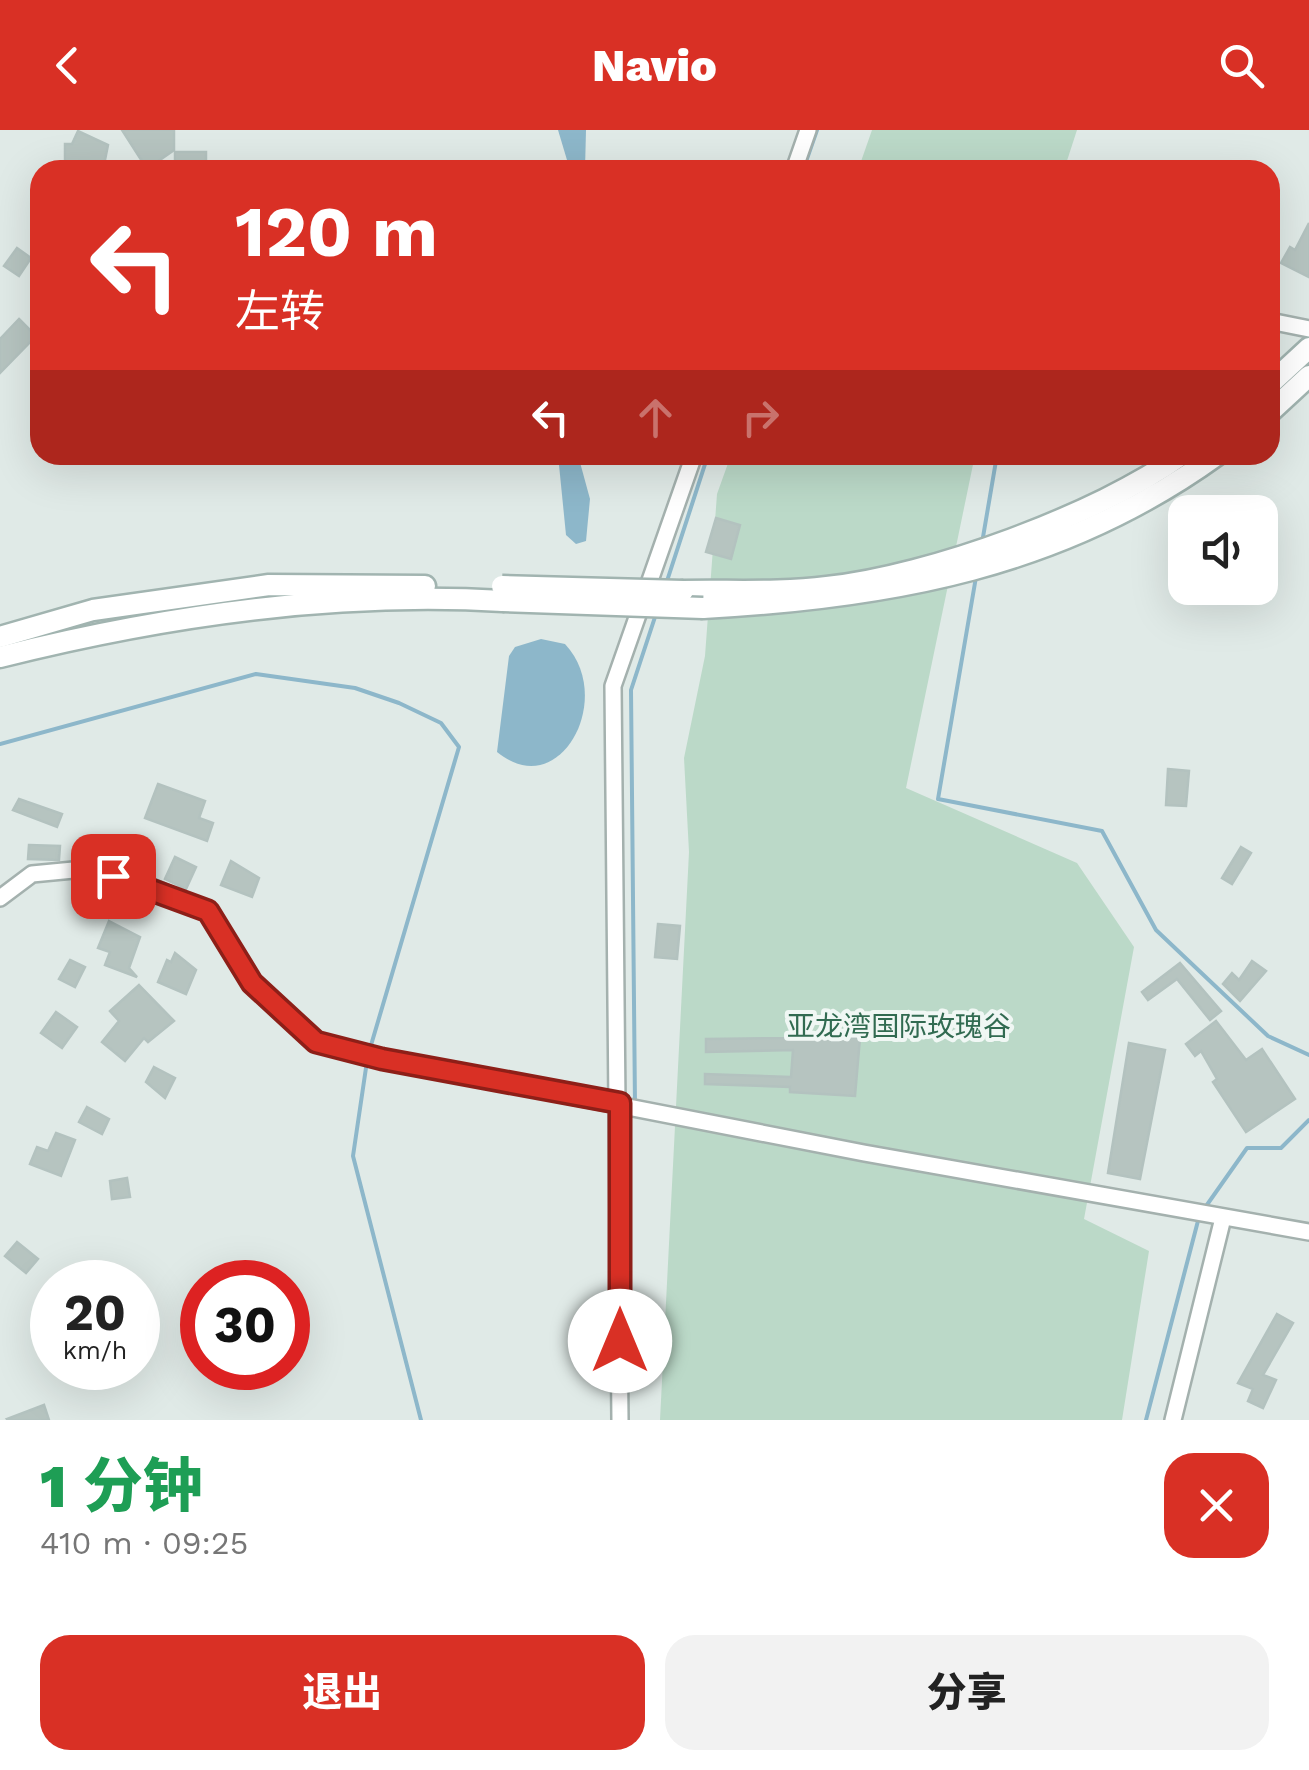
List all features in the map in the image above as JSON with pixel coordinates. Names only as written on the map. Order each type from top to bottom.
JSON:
[{"type":"main road","points":[[1280,375],[1309,348]]},
{"type":"main road","points":[[1280,403],[1309,376]]},
{"type":"main road","points":[[0,657],[111,629],[284,607],[503,594],[828,587],[970,556],[1114,493],[1164,465]]},
{"type":"main road","points":[[0,638],[93,610],[268,584],[703,608],[819,602],[938,581],[1037,550],[1157,496],[1202,465]]},
{"type":"street","points":[[798,160],[808,130]]},
{"type":"street","points":[[1280,323],[1309,329]]},
{"type":"street","points":[[620,1420],[614,686],[691,465]]},
{"type":"street","points":[[0,898],[32,874],[84,869],[142,883],[208,911],[252,983],[316,1042],[351,1053],[864,1153],[1309,1232]]},
{"type":"street","points":[[1173,1420],[1224,1218]]},
{"type":"green space","points":[[872,130],[1077,130],[1067,160],[862,160]]},
{"type":"green space","name":"亚龙湾国际玫瑰谷","points":[[727,465],[973,465],[906,788],[1077,863],[1134,947],[1084,1219],[1149,1251],[1122,1420],[660,1420],[689,852],[684,758],[705,656],[717,494]]},
{"type":"water","points":[[558,130],[586,130],[585,160],[567,160]]},
{"type":"water","points":[[559,465],[581,465],[590,499],[586,541],[576,544],[566,535]]},
{"type":"water","points":[[541,639],[565,644],[579,666],[585,691],[583,716],[574,738],[560,755],[541,765],[520,765],[497,752],[509,656],[515,647]]},
{"type":"building","points":[[122,130],[174,130],[174,150],[160,160],[141,160]]},
{"type":"building","points":[[78,131],[108,145],[105,160],[65,160],[65,144],[72,144]]},
{"type":"building","points":[[175,152],[206,152],[206,160],[175,160]]},
{"type":"building","points":[[1309,223],[1309,277],[1281,263],[1290,247],[1295,250]]},
{"type":"building","points":[[17,248],[30,257],[19,276],[4,266]]},
{"type":"building","points":[[19,319],[30,330],[30,342],[0,373],[0,339]]},
{"type":"building","points":[[716,518],[740,525],[731,559],[706,552]]},
{"type":"building","points":[[1168,769],[1189,771],[1186,806],[1166,805]]},
{"type":"building","points":[[158,784],[205,801],[199,818],[213,823],[207,841],[145,818]]},
{"type":"building","points":[[19,799],[62,814],[57,827],[13,810]]},
{"type":"building","points":[[29,845],[60,846],[59,860],[28,859]]},
{"type":"building","points":[[1241,847],[1251,853],[1232,884],[1222,878]]},
{"type":"building","points":[[175,857],[196,867],[186,889],[165,879]]},
{"type":"building","points":[[231,861],[259,878],[252,897],[221,885]]},
{"type":"building","points":[[109,921],[140,937],[129,968],[137,977],[105,965],[110,952],[98,948]]},
{"type":"building","points":[[658,924],[680,926],[677,959],[655,957]]},
{"type":"building","points":[[175,953],[196,970],[186,994],[158,982],[167,960],[171,962]]},
{"type":"building","points":[[70,960],[85,967],[75,987],[59,979]]},
{"type":"building","points":[[1252,961],[1266,971],[1240,1001],[1223,984],[1232,973],[1239,980]]},
{"type":"building","points":[[1180,963],[1221,1011],[1210,1020],[1177,979],[1148,1000],[1142,992]]},
{"type":"building","points":[[139,985],[174,1021],[148,1042],[144,1038],[125,1061],[102,1042],[119,1021],[110,1011]]},
{"type":"building","points":[[56,1012],[77,1027],[62,1048],[41,1033]]},
{"type":"building","points":[[1216,1021],[1246,1060],[1262,1049],[1295,1099],[1246,1132],[1213,1082],[1217,1079],[1201,1051],[1195,1056],[1186,1044]]},
{"type":"building","points":[[794,1033],[860,1038],[855,1096],[790,1092],[790,1087],[705,1084],[705,1074],[791,1077],[793,1050],[706,1052],[706,1039],[794,1038]]},
{"type":"building","points":[[1129,1043],[1165,1050],[1140,1179],[1108,1173]]},
{"type":"building","points":[[154,1067],[175,1078],[165,1098],[146,1082]]},
{"type":"building","points":[[87,1107],[109,1119],[102,1134],[79,1122]]},
{"type":"building","points":[[56,1133],[75,1140],[61,1176],[30,1164],[37,1147],[48,1151]]},
{"type":"building","points":[[127,1178],[130,1197],[112,1199],[110,1181]]},
{"type":"building","points":[[17,1242],[38,1259],[30,1260],[26,1273],[5,1256]]},
{"type":"building","points":[[1277,1314],[1293,1323],[1263,1375],[1276,1380],[1263,1408],[1248,1401],[1253,1389],[1238,1383]]},
{"type":"building","points":[[44,1405],[49,1420],[7,1419]]},
{"type":"waterway","points":[[806,160],[817,130]]},
{"type":"waterway","points":[[667,581],[705,465]]},
{"type":"waterway","points":[[982,543],[995,465]]},
{"type":"waterway","points":[[976,577],[938,799],[1102,831],[1156,930],[1268,1036],[1309,1055]]},
{"type":"waterway","points":[[635,1106],[631,690],[656,614]]},
{"type":"waterway","points":[[0,744],[256,674],[355,688],[441,723],[459,747],[369,1052]]},
{"type":"waterway","points":[[367,1061],[353,1156],[421,1420]]},
{"type":"waterway","points":[[1204,1209],[1247,1148],[1281,1148],[1309,1120]]},
{"type":"waterway","points":[[1146,1420],[1199,1217]]},
{"type":"route","points":[[113,876],[142,883],[208,911],[252,983],[316,1042],[351,1053],[620,1103],[620,1341]]}]
